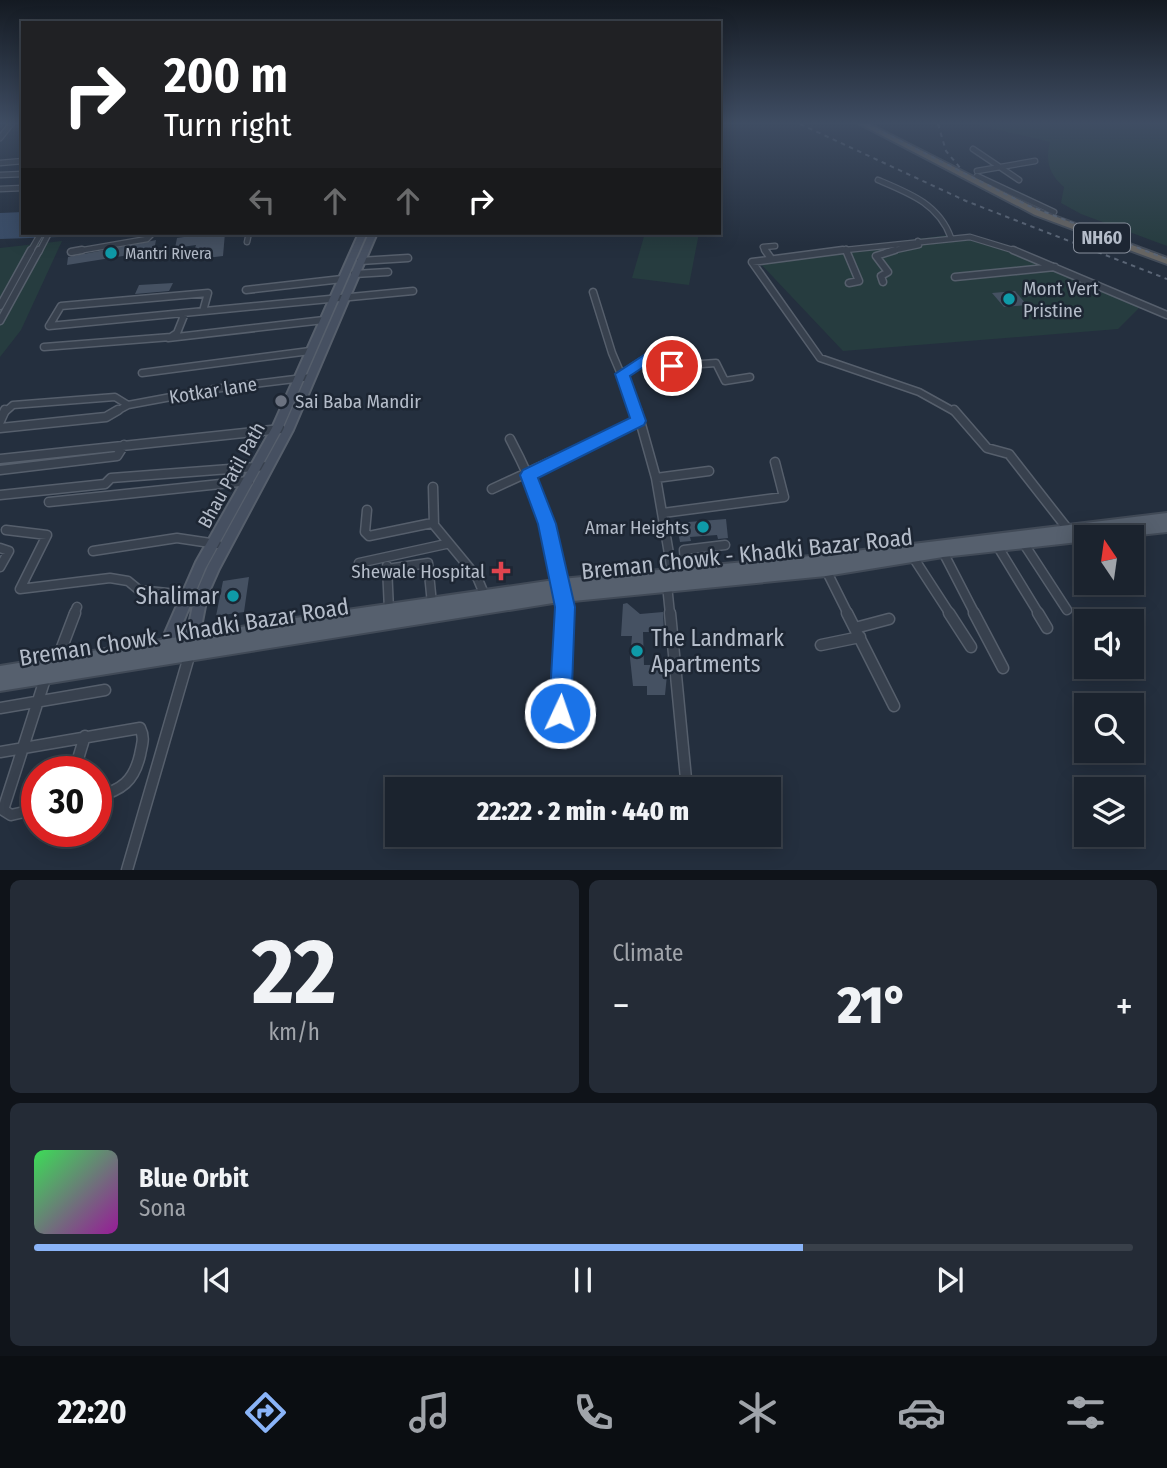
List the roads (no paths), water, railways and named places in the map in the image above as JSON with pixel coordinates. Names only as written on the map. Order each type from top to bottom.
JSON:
[{"type":"highway","name":"NH60","points":[[948,165],[977,174],[1054,212],[1167,253]]},
{"type":"highway","name":"NH60","points":[[949,165],[1038,213],[1167,261]]},
{"type":"main road","name":"Bhau Patil Path","points":[[164,652],[186,595],[219,544],[283,429],[362,235]]},
{"type":"main road","name":"Bhau Patil Path","points":[[305,377],[310,351],[324,320],[354,274],[372,235]]},
{"type":"main road","name":"Bhau Patil Path","points":[[246,495],[249,481],[263,466]]},
{"type":"main road","name":"Breman Chowk - Khadki Bazar Road","points":[[0,684],[389,610],[485,596],[675,580],[932,552],[1167,518]]},
{"type":"main road","name":"Breman Chowk - Khadki Bazar Road","points":[[675,580],[826,570],[932,552],[1024,544],[1071,534],[1167,527]]},
{"type":"main road","name":"Bhau Patil Path","points":[[192,647],[201,596],[219,544]]},
{"type":"main road","name":"Breman Chowk - Khadki Bazar Road","points":[[192,647],[562,590]]},
{"type":"main road","name":"Breman Chowk - Khadki Bazar Road","points":[[0,673],[164,652]]},
{"type":"street","points":[[997,165],[1019,180]]},
{"type":"street","points":[[977,174],[1013,165]]},
{"type":"street","points":[[0,175],[21,174]]},
{"type":"street","points":[[878,180],[922,200],[948,226],[951,238]]},
{"type":"street","points":[[0,190],[21,188]]},
{"type":"street","points":[[0,306],[40,235]]},
{"type":"street","points":[[0,321],[48,235]]},
{"type":"street","points":[[71,252],[148,239],[151,235]]},
{"type":"street","points":[[247,242],[249,235]]},
{"type":"street","points":[[1071,534],[1009,454],[987,448],[951,408],[919,391],[820,358],[752,263],[757,259],[770,257],[970,237],[992,242],[1167,315]]},
{"type":"street","points":[[883,282],[881,276],[887,272],[876,256],[890,250],[915,247],[919,244],[918,241]]},
{"type":"street","points":[[770,257],[764,247],[775,246]]},
{"type":"street","points":[[846,249],[859,281],[849,283]]},
{"type":"street","points":[[360,261],[408,258]]},
{"type":"street","points":[[955,277],[1055,267]]},
{"type":"street","points":[[354,274],[388,272]]},
{"type":"street","points":[[246,290],[342,279]]},
{"type":"street","points":[[203,312],[208,293],[61,306],[49,326],[203,312],[339,297],[413,291]]},
{"type":"street","points":[[593,292],[612,353],[639,421],[663,513],[675,580],[686,777]]},
{"type":"street","points":[[168,338],[177,333],[185,313]]},
{"type":"street","points":[[44,347],[207,337],[270,324],[324,320]]},
{"type":"street","points":[[142,373],[310,351]]},
{"type":"street","points":[[622,374],[649,356],[672,366],[716,363],[725,381],[750,377]]},
{"type":"street","name":"Kotkar lane","points":[[0,428],[106,417],[128,405],[305,377]]},
{"type":"street","name":"Kotkar lane","points":[[0,421],[6,409],[13,405],[115,397],[128,405]]},
{"type":"street","points":[[492,489],[528,475],[639,421]]},
{"type":"street","points":[[0,459],[283,429]]},
{"type":"street","points":[[510,439],[528,475],[547,524],[562,590],[559,739]]},
{"type":"street","points":[[0,470],[117,456],[124,445]]},
{"type":"street","points":[[663,513],[784,497],[786,493],[775,462]]},
{"type":"street","points":[[0,495],[105,484],[111,478],[263,466]]},
{"type":"street","points":[[656,478],[709,471]]},
{"type":"street","points":[[49,502],[249,481]]},
{"type":"street","points":[[433,487],[432,523],[446,544],[484,584],[485,596]]},
{"type":"street","points":[[367,510],[365,532],[370,536],[432,523]]},
{"type":"street","points":[[6,530],[47,535],[20,589],[110,578],[128,581],[133,588],[140,591],[169,591],[186,595]]},
{"type":"street","points":[[93,551],[177,538],[219,544]]},
{"type":"street","points":[[359,563],[446,544]]},
{"type":"street","points":[[1024,544],[1066,611]]},
{"type":"street","points":[[675,580],[684,551],[725,545]]},
{"type":"street","points":[[998,547],[1047,628]]},
{"type":"street","points":[[0,548],[9,551],[0,567]]},
{"type":"street","points":[[932,552],[1003,668]]},
{"type":"street","points":[[913,557],[971,647]]},
{"type":"street","points":[[386,558],[389,610]]},
{"type":"street","points":[[387,569],[428,563],[432,604]]},
{"type":"street","points":[[826,570],[894,706]]},
{"type":"street","points":[[56,664],[77,607]]},
{"type":"street","points":[[821,645],[889,619]]},
{"type":"street","points":[[127,870],[192,647]]},
{"type":"street","points":[[21,813],[11,815],[3,810],[46,676]]},
{"type":"street","points":[[0,708],[105,690]]},
{"type":"street","points":[[0,752],[136,727],[144,733],[130,782],[122,790],[112,793]]},
{"type":"street","points":[[79,756],[85,736]]},
{"type":"water","points":[[21,212],[21,235],[65,235],[0,239],[0,213]]},
{"type":"railway","points":[[888,165],[966,201],[1167,279]]},
{"type":"railway","points":[[947,165],[1029,206],[1167,259]]},
{"type":"railway","points":[[957,165],[961,169]]},
{"type":"place","name":"Mantri Rivera","points":[[111,253]]},
{"type":"place","name":"Mont Vert Pristine","points":[[1009,299]]},
{"type":"place","name":"Sai Baba Mandir","points":[[281,401]]},
{"type":"place","name":"Amar Heights","points":[[703,527]]},
{"type":"place","name":"Shewale Hospital","points":[[501,571]]},
{"type":"place","name":"Shalimar","points":[[233,596]]},
{"type":"place","name":"The Landmark Apartments","points":[[637,651]]}]
